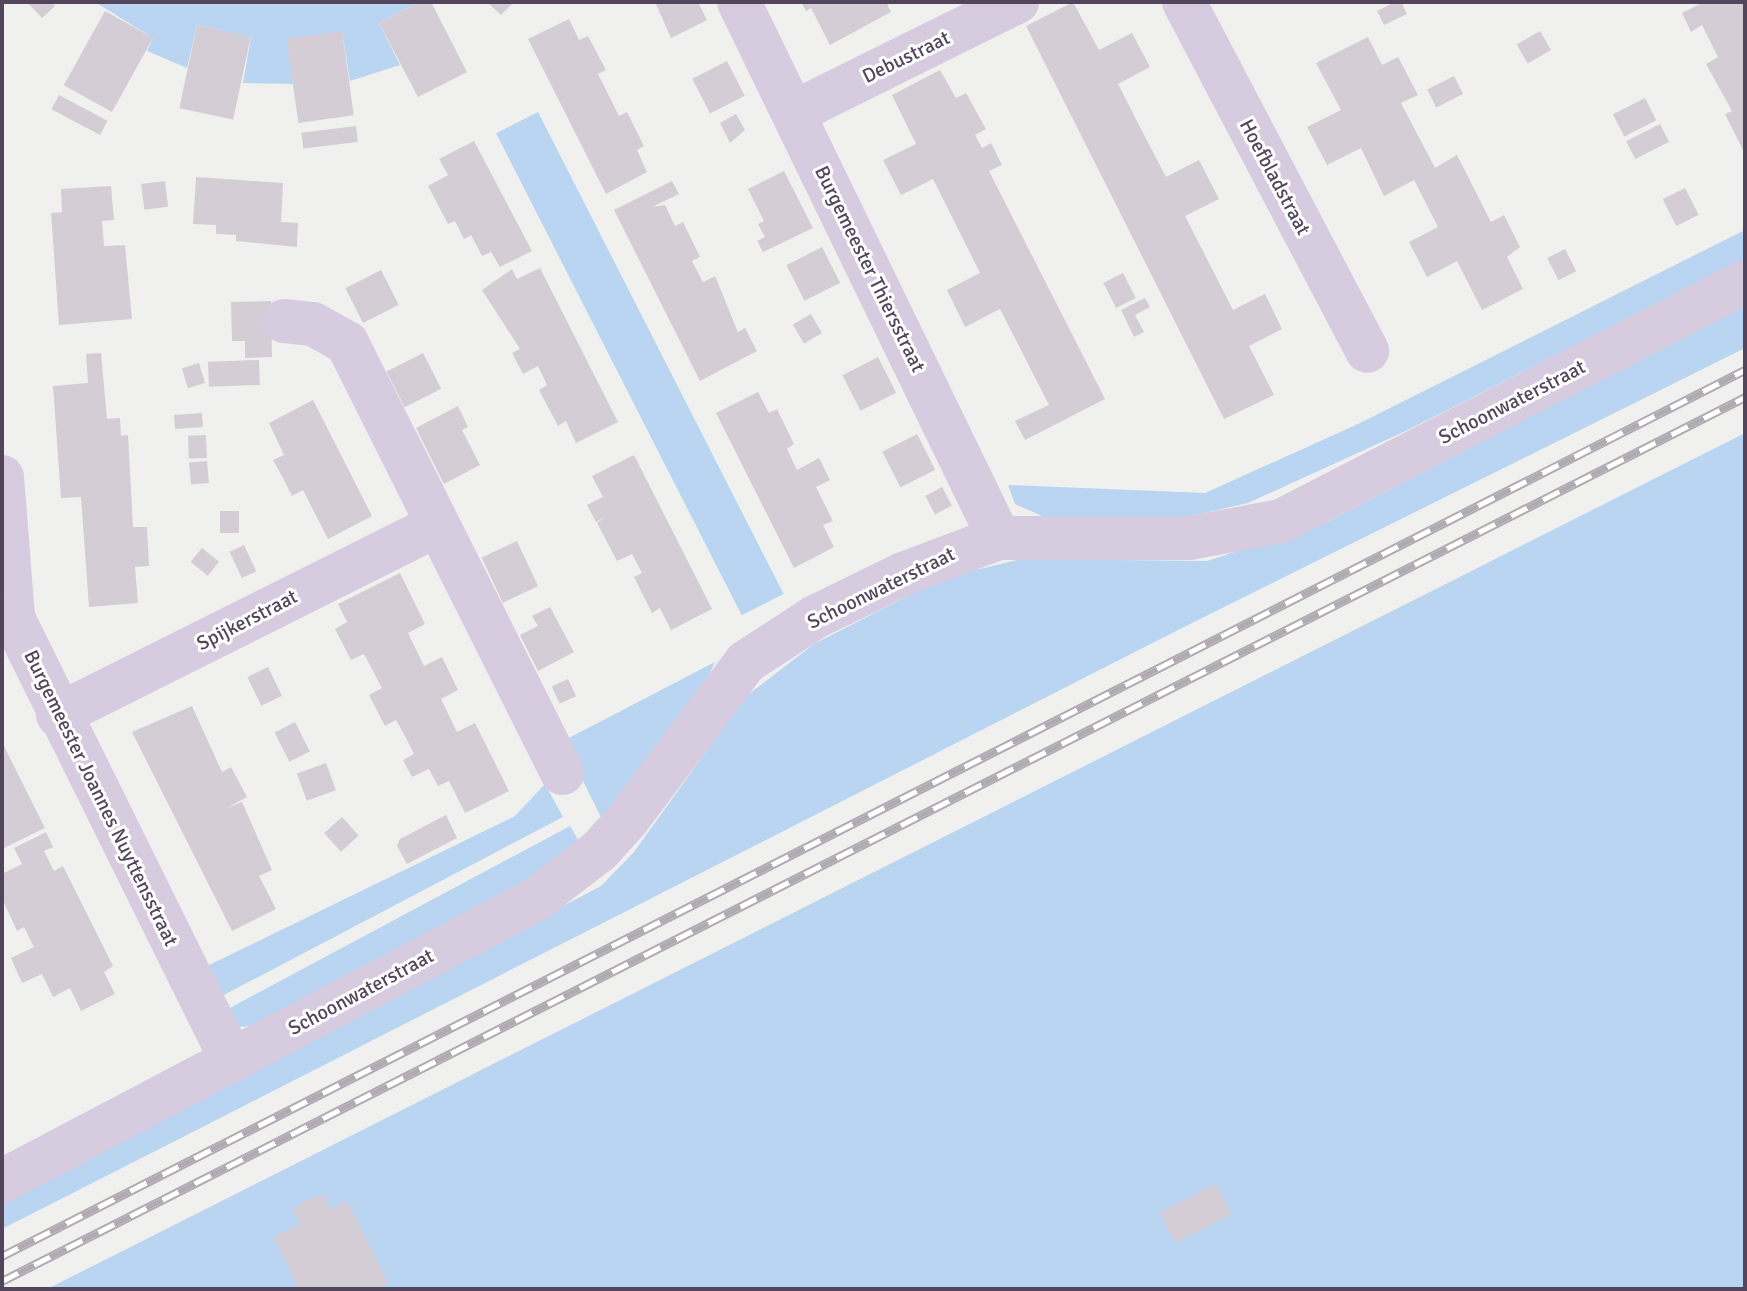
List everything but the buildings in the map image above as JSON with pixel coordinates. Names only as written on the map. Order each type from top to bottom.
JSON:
[{"type":"street","name":"Burgemeester Thiersstraat","points":[[739,2],[999,538]]},
{"type":"street","name":"Debustraat","points":[[795,112],[1017,2]]},
{"type":"street","name":"Hoefbladstraat","points":[[1184,2],[1367,351]]},
{"type":"street","name":"Schoonwaterstraat","points":[[2,1181],[535,900],[566,877],[628,819],[746,662],[815,617],[903,574],[999,538],[1190,538],[1281,521],[1745,282]]},
{"type":"street","points":[[284,321],[313,324],[347,343],[562,773]]},
{"type":"street","name":"Burgemeester Joannes Nuyttensstraat","points":[[2,477],[13,618],[58,715],[232,1061]]},
{"type":"street","name":"Spijkerstraat","points":[[58,715],[436,526]]},
{"type":"shaded area","points":[[95,2],[420,2],[379,23],[400,65],[350,81],[342,32],[287,39],[293,84],[243,83],[251,37],[197,25],[187,68],[147,51],[153,38]]},
{"type":"shaded area","points":[[538,112],[784,594],[742,615],[496,133]]},
{"type":"shaded area","points":[[1745,230],[1745,259],[1408,430],[1248,503],[1182,518],[1042,516],[1015,504],[1008,485],[1205,493],[1358,424]]},
{"type":"shaded area","points":[[1745,305],[1745,348],[1190,624],[2,1229],[2,1203],[601,886],[634,852],[745,697],[814,644],[943,578],[1021,559],[1207,561],[1329,521]]},
{"type":"shaded area","points":[[1745,433],[1745,1289],[47,1289]]},
{"type":"shaded area","points":[[715,662],[708,677],[603,821],[563,741]]},
{"type":"shaded area","points":[[545,784],[563,817],[220,997],[205,967],[515,816]]},
{"type":"shaded area","points":[[570,826],[580,843],[533,879],[255,1025],[240,1027],[226,1010]]},
{"type":"railway","points":[[2,1256],[1745,370]]},
{"type":"railway","points":[[2,1281],[1745,397]]}]
